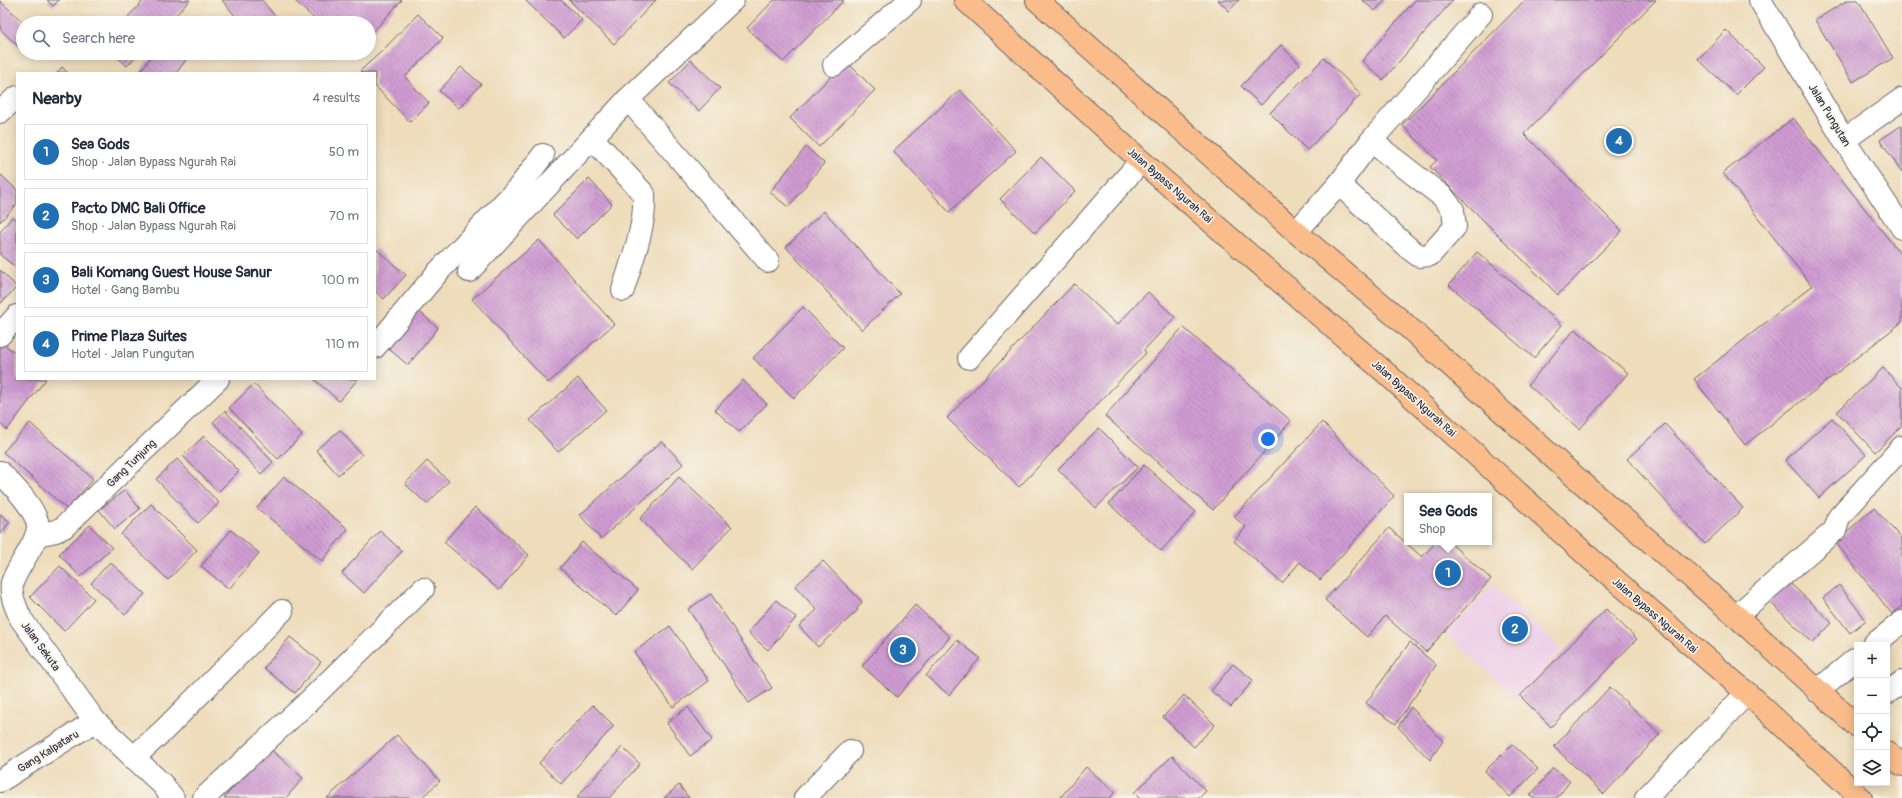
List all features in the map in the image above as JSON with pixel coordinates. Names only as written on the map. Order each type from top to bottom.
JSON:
[{"type":"highway","name":"Jalan Bypass Ngurah Rai","points":[[965,0],[1141,160],[1399,385],[1593,561],[1747,693],[1861,798]]},
{"type":"highway","points":[[1040,1],[1296,232],[1399,319],[1560,464],[1736,616],[1817,691],[1854,720]]},
{"type":"highway","points":[[1890,755],[1902,766]]},
{"type":"street","points":[[469,271],[628,98],[733,0]]},
{"type":"street","points":[[834,64],[910,0]]},
{"type":"street","name":"Jalan Pungutan","points":[[1760,0],[1844,140],[1902,228]]},
{"type":"street","points":[[1296,232],[1481,14]]},
{"type":"street","points":[[0,112],[16,98]]},
{"type":"street","points":[[628,98],[768,261]]},
{"type":"street","points":[[1844,140],[1902,99]]},
{"type":"street","points":[[592,138],[644,194],[645,207],[642,223],[623,290]]},
{"type":"street","points":[[1332,191],[1419,256],[1430,255],[1455,228],[1453,210],[1443,197],[1372,141]]},
{"type":"street","points":[[376,346],[438,272],[519,186],[543,155]]},
{"type":"street","points":[[969,358],[1141,160]]},
{"type":"street","points":[[0,335],[16,317]]},
{"type":"street","name":"Gang Tunjung","points":[[37,535],[56,531],[64,527],[217,380]]},
{"type":"street","points":[[1736,616],[1835,530],[1839,517],[1902,447]]},
{"type":"street","points":[[0,472],[31,509],[38,522],[37,535]]},
{"type":"street","name":"Jalan Sekuta","points":[[37,535],[12,584],[13,601],[21,619],[95,721],[162,785],[173,798]]},
{"type":"street","points":[[204,798],[308,702],[423,589]]},
{"type":"street","points":[[133,758],[164,730],[282,611]]},
{"type":"street","points":[[1877,642],[1902,622]]},
{"type":"street","points":[[1817,691],[1854,660]]},
{"type":"street","points":[[1890,691],[1902,682]]},
{"type":"street","points":[[1646,798],[1747,693]]},
{"type":"street","name":"Gang Kalpataru","points":[[0,781],[95,721]]},
{"type":"street","points":[[805,798],[850,750]]},
{"type":"shaded area","points":[[1492,584],[1562,649],[1516,699],[1446,633]]},
{"type":"building","points":[[47,0],[59,0],[53,6]]},
{"type":"building","points":[[144,0],[190,0],[175,16],[129,16]]},
{"type":"building","points":[[222,0],[262,0],[275,16],[235,16]]},
{"type":"building","points":[[294,0],[402,0],[376,28],[376,16],[311,16]]},
{"type":"building","points":[[525,0],[561,0],[582,20],[564,38]]},
{"type":"building","points":[[569,0],[656,0],[614,44]]},
{"type":"building","points":[[774,0],[844,0],[783,62],[747,28]]},
{"type":"building","points":[[1218,0],[1239,0],[1229,11]]},
{"type":"building","points":[[1362,0],[1385,0],[1375,11]]},
{"type":"building","points":[[1415,0],[1453,0],[1383,80],[1362,61]]},
{"type":"building","points":[[1525,0],[1656,0],[1524,134],[1622,231],[1558,295],[1430,167],[1437,160],[1402,125]]},
{"type":"building","points":[[1848,0],[1858,0],[1893,58],[1853,82],[1815,20]]},
{"type":"building","points":[[0,1],[16,16],[16,44],[0,29]]},
{"type":"building","points":[[418,14],[443,38],[405,77],[429,103],[410,122],[376,87],[376,72],[360,71],[372,60],[376,60],[376,57]]},
{"type":"building","points":[[1726,30],[1764,67],[1736,95],[1698,59]]},
{"type":"building","points":[[1281,45],[1300,64],[1261,105],[1241,86]]},
{"type":"building","points":[[1324,58],[1361,94],[1307,150],[1270,113]]},
{"type":"building","points":[[121,60],[133,60],[127,66]]},
{"type":"building","points":[[149,60],[186,60],[177,72],[140,72]]},
{"type":"building","points":[[691,60],[720,88],[699,111],[669,83]]},
{"type":"building","points":[[846,61],[875,90],[819,147],[790,118]]},
{"type":"building","points":[[62,67],[67,72],[58,72]]},
{"type":"building","points":[[461,67],[481,84],[459,108],[439,91]]},
{"type":"building","points":[[960,90],[1016,151],[949,212],[893,151]]},
{"type":"building","points":[[1793,118],[1902,256],[1902,322],[1745,445],[1694,379],[1812,286],[1723,173]]},
{"type":"building","points":[[1902,125],[1902,172],[1880,140]]},
{"type":"building","points":[[806,147],[824,163],[788,207],[770,192]]},
{"type":"building","points":[[1041,157],[1075,191],[1035,233],[1000,199]]},
{"type":"building","points":[[0,174],[16,189],[16,205],[0,222]]},
{"type":"building","points":[[589,179],[612,204],[577,239],[553,215]]},
{"type":"building","points":[[824,211],[900,294],[862,330],[786,247]]},
{"type":"building","points":[[12,217],[16,219],[16,267],[0,255],[0,232]]},
{"type":"building","points":[[539,240],[614,324],[548,383],[472,299]]},
{"type":"building","points":[[376,249],[406,275],[384,299],[376,292]]},
{"type":"building","points":[[1477,252],[1562,325],[1534,358],[1449,285]]},
{"type":"building","points":[[0,270],[16,286],[16,288],[0,304]]},
{"type":"building","points":[[1074,284],[1117,325],[1148,292],[1175,317],[1144,350],[1146,353],[1019,487],[947,418]]},
{"type":"building","points":[[414,307],[438,328],[408,365],[383,344]]},
{"type":"building","points":[[803,307],[843,348],[794,398],[753,358]]},
{"type":"building","points":[[1183,327],[1291,421],[1213,510],[1105,416]]},
{"type":"building","points":[[1575,329],[1628,373],[1580,429],[1528,385]]},
{"type":"building","points":[[2,343],[16,353],[16,380],[45,380],[7,430],[0,424],[0,346]]},
{"type":"building","points":[[1883,368],[1902,388],[1902,426],[1875,452],[1837,412]]},
{"type":"building","points":[[578,378],[606,410],[558,452],[530,420]]},
{"type":"building","points":[[315,380],[357,380],[339,401]]},
{"type":"building","points":[[743,380],[767,404],[739,432],[715,410]]},
{"type":"building","points":[[254,384],[302,435],[278,459],[229,408]]},
{"type":"building","points":[[225,411],[273,462],[261,474],[213,422]]},
{"type":"building","points":[[1832,418],[1866,455],[1819,498],[1785,460]]},
{"type":"building","points":[[1322,422],[1394,496],[1320,580],[1300,562],[1282,583],[1234,541],[1246,527],[1234,517]]},
{"type":"building","points":[[30,423],[93,479],[67,509],[3,452]]},
{"type":"building","points":[[1665,424],[1743,508],[1705,544],[1627,459]]},
{"type":"building","points":[[1099,428],[1138,467],[1096,508],[1058,469]]},
{"type":"building","points":[[340,430],[362,455],[338,475],[316,450]]},
{"type":"building","points":[[204,436],[239,471],[218,492],[183,456]]},
{"type":"building","points":[[662,441],[683,464],[601,539],[580,515]]},
{"type":"building","points":[[177,459],[219,503],[198,523],[156,479]]},
{"type":"building","points":[[427,461],[449,481],[427,504],[405,484]]},
{"type":"building","points":[[1144,465],[1196,512],[1161,551],[1109,504]]},
{"type":"building","points":[[284,477],[348,529],[322,561],[257,508]]},
{"type":"building","points":[[679,477],[732,527],[692,569],[640,519]]},
{"type":"building","points":[[125,490],[140,509],[115,529],[99,510]]},
{"type":"building","points":[[151,504],[197,550],[168,580],[121,534]]},
{"type":"building","points":[[475,507],[529,555],[499,590],[444,542]]},
{"type":"building","points":[[1874,508],[1902,539],[1902,607],[1892,614],[1835,542]]},
{"type":"building","points":[[0,514],[10,522],[0,534]]},
{"type":"building","points":[[90,525],[112,548],[80,577],[59,554]]},
{"type":"building","points":[[1389,528],[1404,541],[1404,545],[1408,545],[1422,557],[1433,545],[1452,545],[1491,579],[1426,652],[1385,616],[1367,637],[1325,600]]},
{"type":"building","points":[[231,530],[259,553],[229,589],[201,566]]},
{"type":"building","points":[[380,531],[402,551],[364,593],[342,573]]},
{"type":"building","points":[[582,542],[638,590],[616,616],[560,568]]},
{"type":"building","points":[[823,561],[862,602],[857,608],[858,610],[818,647],[799,626],[817,610],[795,586]]},
{"type":"building","points":[[110,562],[145,594],[125,615],[91,583]]},
{"type":"building","points":[[60,566],[94,599],[64,631],[30,597]]},
{"type":"building","points":[[1788,581],[1832,623],[1813,643],[1769,601]]},
{"type":"building","points":[[1839,585],[1866,620],[1850,633],[1823,598]]},
{"type":"building","points":[[711,594],[772,688],[749,703],[688,609]]},
{"type":"building","points":[[776,600],[796,618],[768,650],[748,633]]},
{"type":"building","points":[[915,605],[950,637],[897,697],[862,666]]},
{"type":"building","points":[[1606,609],[1637,639],[1551,727],[1520,696]]},
{"type":"building","points":[[670,626],[709,681],[673,707],[634,652]]},
{"type":"building","points":[[290,637],[321,662],[295,693],[264,668]]},
{"type":"building","points":[[957,640],[980,658],[949,695],[926,676]]},
{"type":"building","points":[[1410,642],[1436,665],[1396,724],[1366,703]]},
{"type":"building","points":[[1233,664],[1253,680],[1231,707],[1211,691]]},
{"type":"building","points":[[1610,687],[1660,734],[1604,794],[1554,747]]},
{"type":"building","points":[[1184,695],[1215,725],[1194,747],[1163,717]]},
{"type":"building","points":[[593,705],[614,726],[561,784],[539,763]]},
{"type":"building","points":[[688,707],[712,740],[690,756],[667,723]]},
{"type":"building","points":[[1411,707],[1443,741],[1430,760],[1398,727]]},
{"type":"building","points":[[397,735],[440,781],[421,798],[327,798]]},
{"type":"building","points":[[1512,744],[1538,769],[1510,797],[1485,771]]},
{"type":"building","points":[[268,747],[303,778],[286,798],[224,798]]},
{"type":"building","points":[[622,747],[640,764],[609,798],[578,798],[577,797]]},
{"type":"building","points":[[1172,756],[1206,791],[1199,798],[1139,798],[1134,793]]},
{"type":"building","points":[[1086,767],[1115,792],[1110,798],[1060,798]]},
{"type":"building","points":[[1553,768],[1570,781],[1557,798],[1533,798],[1530,796]]},
{"type":"building","points":[[679,785],[689,798],[664,798]]},
{"type":"place","name":"Prime Plaza Suites","points":[[1619,141]]},
{"type":"place","name":"Sea Gods","points":[[1448,573]]},
{"type":"place","name":"Pacto DMC Bali Office","points":[[1515,629]]},
{"type":"place","name":"Bali Komang Guest House Sanur","points":[[903,650]]}]
